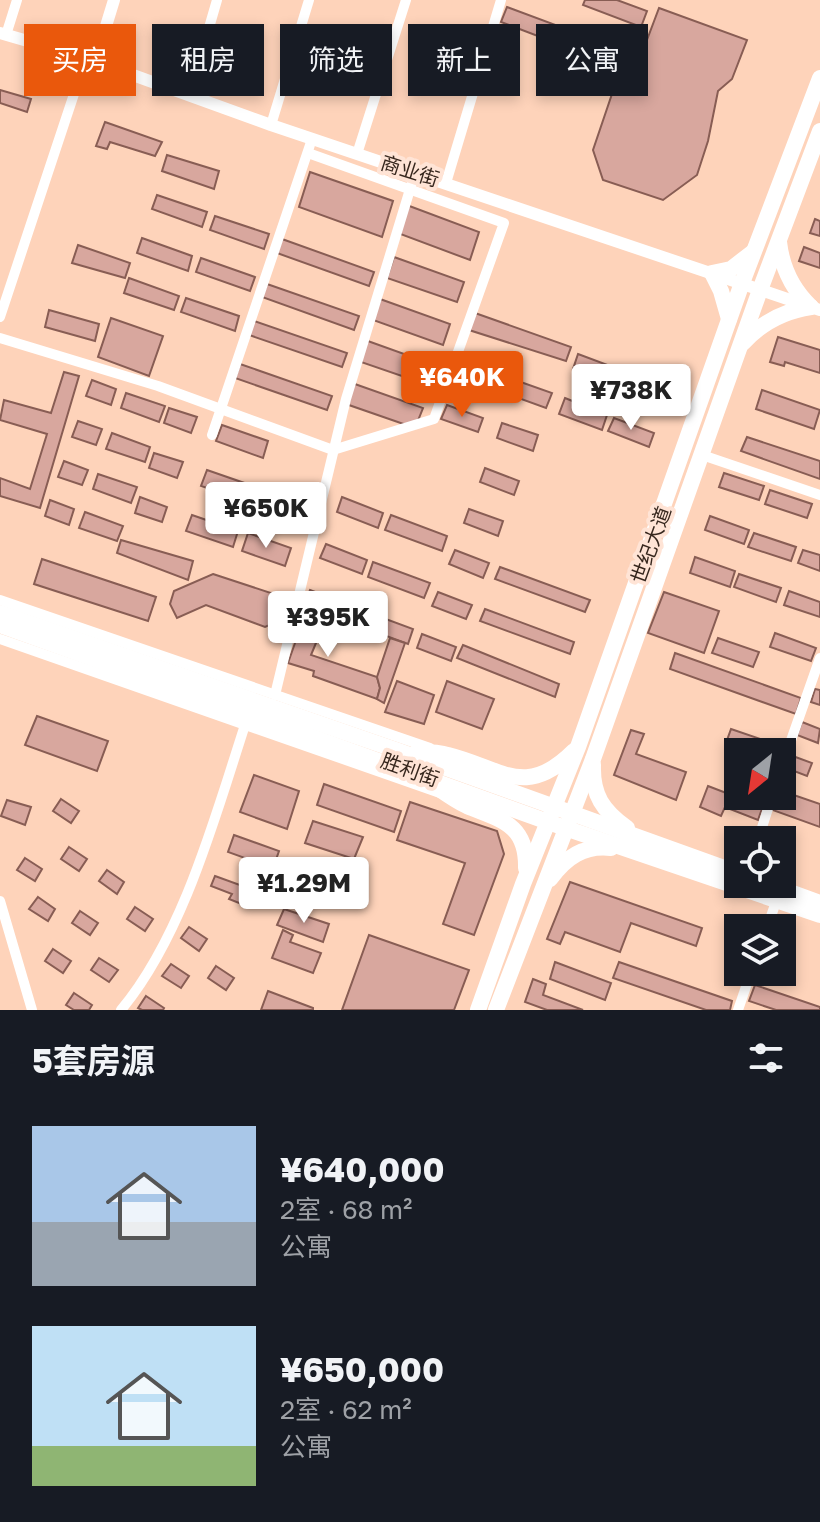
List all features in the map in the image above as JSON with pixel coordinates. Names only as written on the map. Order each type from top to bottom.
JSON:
[{"type":"main road","name":"世纪大道","points":[[478,1010],[523,884],[578,747],[742,283],[820,78]]},
{"type":"main road","name":"世纪大道","points":[[496,1010],[593,759],[820,131]]},
{"type":"main road","points":[[778,242],[787,275],[797,292],[815,309]]},
{"type":"main road","points":[[729,321],[721,291],[712,273],[738,265],[755,249]]},
{"type":"main road","points":[[741,345],[768,321],[789,312],[815,309]]},
{"type":"main road","name":"胜利街","points":[[0,613],[396,750],[568,821],[724,874]]},
{"type":"main road","name":"胜利街","points":[[0,625],[418,773],[551,814]]},
{"type":"main road","points":[[396,750],[447,754],[522,778],[534,777],[556,766],[578,747]]},
{"type":"main road","points":[[593,759],[596,793],[604,809],[651,849]]},
{"type":"main road","points":[[418,773],[448,795],[491,813],[512,827],[526,853],[523,884]]},
{"type":"main road","points":[[540,893],[567,860],[588,848],[651,849]]},
{"type":"main road","name":"胜利街","points":[[651,849],[724,869]]},
{"type":"main road","name":"胜利街","points":[[796,897],[820,903]]},
{"type":"main road","name":"胜利街","points":[[788,898],[820,915]]},
{"type":"street","points":[[3,34],[17,0]]},
{"type":"street","points":[[104,24],[114,0]]},
{"type":"street","points":[[210,24],[217,0]]},
{"type":"street","points":[[271,125],[309,0]]},
{"type":"street","points":[[357,154],[406,0]]},
{"type":"street","points":[[446,183],[501,0]]},
{"type":"street","name":"商业街","points":[[3,34],[24,40]]},
{"type":"street","name":"商业街","points":[[136,77],[815,309]]},
{"type":"street","points":[[0,317],[77,96]]},
{"type":"street","points":[[212,435],[312,139]]},
{"type":"street","points":[[0,338],[158,386],[333,450],[434,419],[504,223],[308,153]]},
{"type":"street","points":[[275,695],[333,450],[415,173]]},
{"type":"street","points":[[702,455],[820,495]]},
{"type":"street","points":[[0,600],[447,754]]},
{"type":"street","points":[[0,639],[448,795]]},
{"type":"street","points":[[792,738],[820,658]]},
{"type":"street","points":[[121,1010],[158,959],[207,842],[245,725]]},
{"type":"street","points":[[0,901],[5,937],[32,1010]]},
{"type":"street","points":[[738,1010],[746,986]]},
{"type":"building","points":[[585,0],[617,0],[647,11],[642,24],[633,24],[583,5]]},
{"type":"building","points":[[507,7],[553,24],[536,24],[536,35],[520,29],[520,24],[501,22]]},
{"type":"building","points":[[659,8],[747,40],[732,79],[718,91],[708,141],[697,175],[663,200],[603,180],[593,150],[611,96],[648,96],[648,37]]},
{"type":"building","points":[[0,90],[31,99],[27,112],[0,103]]},
{"type":"building","points":[[105,122],[162,142],[155,156],[110,142],[107,149],[96,146]]},
{"type":"building","points":[[167,155],[219,171],[214,189],[162,171]]},
{"type":"building","points":[[310,172],[393,201],[382,237],[299,207]]},
{"type":"building","points":[[157,195],[207,212],[202,227],[152,209]]},
{"type":"building","points":[[404,204],[479,232],[470,260],[395,232]]},
{"type":"building","points":[[215,216],[269,234],[264,249],[210,230]]},
{"type":"building","points":[[815,219],[820,221],[820,236],[810,233]]},
{"type":"building","points":[[142,238],[192,256],[188,271],[137,253]]},
{"type":"building","points":[[282,239],[374,272],[369,286],[277,253]]},
{"type":"building","points":[[78,245],[130,263],[125,278],[72,263]]},
{"type":"building","points":[[804,247],[820,253],[820,268],[799,261]]},
{"type":"building","points":[[394,257],[464,282],[457,302],[387,278]]},
{"type":"building","points":[[201,258],[255,277],[250,291],[196,272]]},
{"type":"building","points":[[129,278],[179,296],[174,310],[124,293]]},
{"type":"building","points":[[267,284],[359,316],[354,330],[262,297]]},
{"type":"building","points":[[186,298],[239,316],[235,331],[181,312]]},
{"type":"building","points":[[380,299],[450,324],[443,345],[373,320]]},
{"type":"building","points":[[49,310],[99,324],[95,341],[45,327]]},
{"type":"building","points":[[475,313],[571,347],[566,361],[469,330]]},
{"type":"building","points":[[111,318],[163,336],[149,376],[98,357]]},
{"type":"building","points":[[254,321],[347,353],[342,367],[249,335]]},
{"type":"building","points":[[778,337],[820,350],[820,373],[785,362],[784,366],[770,362]]},
{"type":"building","points":[[365,340],[435,365],[428,385],[358,361]]},
{"type":"building","points":[[578,354],[621,370],[616,386],[573,369]]},
{"type":"building","points":[[463,359],[499,372],[494,386],[458,373]]},
{"type":"building","points":[[240,364],[332,396],[327,410],[235,378]]},
{"type":"building","points":[[64,372],[79,376],[40,508],[0,496],[0,478],[30,489],[47,434],[0,420],[4,400],[51,413]]},
{"type":"building","points":[[630,375],[670,391],[665,404],[624,388]]},
{"type":"building","points":[[92,380],[116,389],[111,405],[86,396]]},
{"type":"building","points":[[515,380],[552,393],[546,408],[510,395]]},
{"type":"building","points":[[352,383],[423,408],[415,428],[346,404]]},
{"type":"building","points":[[762,390],[820,410],[814,429],[756,409]]},
{"type":"building","points":[[126,393],[165,406],[159,422],[121,408]]},
{"type":"building","points":[[565,398],[607,415],[602,430],[559,414]]},
{"type":"building","points":[[447,405],[483,418],[478,432],[441,419]]},
{"type":"building","points":[[169,408],[197,417],[191,433],[164,423]]},
{"type":"building","points":[[614,418],[654,433],[649,447],[608,431]]},
{"type":"building","points":[[78,421],[102,429],[96,445],[72,437]]},
{"type":"building","points":[[502,423],[538,435],[533,451],[497,438]]},
{"type":"building","points":[[222,425],[268,441],[263,458],[216,441]]},
{"type":"building","points":[[112,433],[150,447],[145,462],[106,449]]},
{"type":"building","points":[[747,437],[820,461],[820,479],[741,451]]},
{"type":"building","points":[[154,453],[183,462],[177,478],[149,468]]},
{"type":"building","points":[[64,461],[88,470],[82,485],[58,477]]},
{"type":"building","points":[[485,468],[519,481],[514,495],[480,482]]},
{"type":"building","points":[[207,470],[253,486],[248,502],[201,486]]},
{"type":"building","points":[[724,473],[764,486],[759,500],[719,487]]},
{"type":"building","points":[[98,474],[137,487],[131,503],[93,489]]},
{"type":"building","points":[[263,489],[306,504],[300,521],[257,505]]},
{"type":"building","points":[[770,490],[812,504],[807,518],[765,504]]},
{"type":"building","points":[[140,497],[167,507],[162,522],[135,513]]},
{"type":"building","points":[[342,497],[383,513],[378,528],[337,512]]},
{"type":"building","points":[[50,500],[74,509],[69,525],[45,516]]},
{"type":"building","points":[[469,509],[503,521],[498,536],[464,523]]},
{"type":"building","points":[[85,512],[123,526],[117,541],[79,528]]},
{"type":"building","points":[[192,515],[238,531],[233,547],[186,531]]},
{"type":"building","points":[[391,515],[447,536],[442,551],[385,530]]},
{"type":"building","points":[[710,516],[749,530],[744,544],[705,530]]},
{"type":"building","points":[[248,533],[291,548],[285,566],[242,551]]},
{"type":"building","points":[[754,533],[796,547],[791,561],[748,547]]},
{"type":"building","points":[[121,540],[193,561],[188,580],[117,553]]},
{"type":"building","points":[[326,544],[367,560],[362,574],[320,558]]},
{"type":"building","points":[[455,550],[489,563],[483,578],[449,564]]},
{"type":"building","points":[[803,550],[820,555],[820,571],[798,563]]},
{"type":"building","points":[[695,557],[735,571],[730,587],[690,573]]},
{"type":"building","points":[[42,559],[156,597],[148,621],[34,584]]},
{"type":"building","points":[[373,562],[430,583],[424,598],[368,577]]},
{"type":"building","points":[[500,567],[590,600],[585,612],[495,579]]},
{"type":"building","points":[[213,574],[277,595],[282,610],[288,612],[284,623],[279,621],[265,627],[206,605],[177,618],[170,604],[174,591]]},
{"type":"building","points":[[739,574],[781,588],[776,602],[734,587]]},
{"type":"building","points":[[310,590],[351,606],[346,621],[304,605]]},
{"type":"building","points":[[789,591],[820,602],[820,617],[784,605]]},
{"type":"building","points":[[438,592],[472,605],[466,619],[432,606]]},
{"type":"building","points":[[664,592],[719,611],[704,653],[648,633]]},
{"type":"building","points":[[308,606],[328,614],[311,655],[377,677],[380,688],[377,699],[313,676],[314,671],[288,663]]},
{"type":"building","points":[[356,608],[413,629],[408,644],[351,623]]},
{"type":"building","points":[[485,609],[574,642],[570,654],[480,621]]},
{"type":"building","points":[[775,633],[816,648],[811,661],[770,647]]},
{"type":"building","points":[[422,634],[456,647],[451,661],[417,648]]},
{"type":"building","points":[[390,638],[405,643],[384,703],[377,699],[380,688],[377,677]]},
{"type":"building","points":[[718,638],[759,652],[753,667],[712,653]]},
{"type":"building","points":[[463,645],[559,684],[555,697],[457,658]]},
{"type":"building","points":[[675,653],[801,698],[796,714],[670,669]]},
{"type":"building","points":[[397,681],[434,695],[424,724],[385,712]]},
{"type":"building","points":[[447,681],[494,699],[482,729],[436,712]]},
{"type":"building","points":[[815,689],[820,690],[820,705],[811,702]]},
{"type":"building","points":[[37,716],[108,741],[97,771],[25,745]]},
{"type":"building","points":[[802,722],[820,729],[818,743],[797,735]]},
{"type":"building","points":[[731,729],[758,738],[728,738]]},
{"type":"building","points":[[631,730],[644,734],[636,754],[686,772],[676,800],[614,775]]},
{"type":"building","points":[[796,757],[812,763],[807,776],[796,772]]},
{"type":"building","points":[[254,775],[299,791],[287,829],[240,812]]},
{"type":"building","points":[[324,784],[401,811],[394,832],[317,805]]},
{"type":"building","points":[[708,786],[724,792],[721,816],[700,807]]},
{"type":"building","points":[[796,796],[820,804],[820,827],[773,810],[796,810]]},
{"type":"building","points":[[61,799],[79,811],[71,823],[53,811]]},
{"type":"building","points":[[7,800],[31,807],[25,825],[1,816]]},
{"type":"building","points":[[410,802],[497,831],[504,854],[474,935],[443,924],[465,863],[397,840]]},
{"type":"building","points":[[733,810],[762,810],[758,820]]},
{"type":"building","points":[[313,821],[363,837],[354,859],[305,843]]},
{"type":"building","points":[[234,835],[279,851],[273,868],[228,852]]},
{"type":"building","points":[[69,847],[87,859],[79,871],[61,859]]},
{"type":"building","points":[[25,858],[42,869],[35,881],[17,870]]},
{"type":"building","points":[[302,859],[337,872],[331,889],[296,877]]},
{"type":"building","points":[[107,870],[124,882],[117,894],[99,881]]},
{"type":"building","points":[[215,876],[251,889],[244,905],[229,899],[232,894],[211,886]]},
{"type":"building","points":[[570,882],[702,928],[696,946],[631,923],[620,952],[565,932],[560,944],[547,939]]},
{"type":"building","points":[[38,897],[55,909],[48,921],[29,909]]},
{"type":"building","points":[[135,907],[153,919],[145,931],[127,919]]},
{"type":"building","points":[[284,909],[329,924],[323,942],[277,925]]},
{"type":"building","points":[[80,911],[98,923],[90,935],[72,923]]},
{"type":"building","points":[[189,927],[207,939],[199,951],[181,938]]},
{"type":"building","points":[[283,930],[293,935],[290,942],[321,953],[313,973],[272,958]]},
{"type":"building","points":[[369,935],[469,970],[454,1010],[342,1010]]},
{"type":"building","points":[[53,949],[71,961],[63,973],[45,961]]},
{"type":"building","points":[[99,958],[118,970],[109,982],[91,970]]},
{"type":"building","points":[[555,962],[611,983],[605,1000],[550,979]]},
{"type":"building","points":[[619,962],[732,1001],[730,1010],[706,1010],[613,978]]},
{"type":"building","points":[[171,964],[189,976],[181,988],[162,976]]},
{"type":"building","points":[[216,966],[234,978],[226,990],[208,978]]},
{"type":"building","points":[[533,979],[546,984],[543,995],[583,1010],[547,1010],[525,1002]]},
{"type":"building","points":[[755,986],[758,986],[820,1007],[820,1010],[776,1010],[749,1001]]},
{"type":"building","points":[[268,991],[313,1008],[313,1010],[261,1010]]},
{"type":"building","points":[[74,993],[92,1005],[89,1010],[74,1010],[66,1005]]},
{"type":"building","points":[[146,996],[164,1008],[163,1010],[138,1008]]}]
